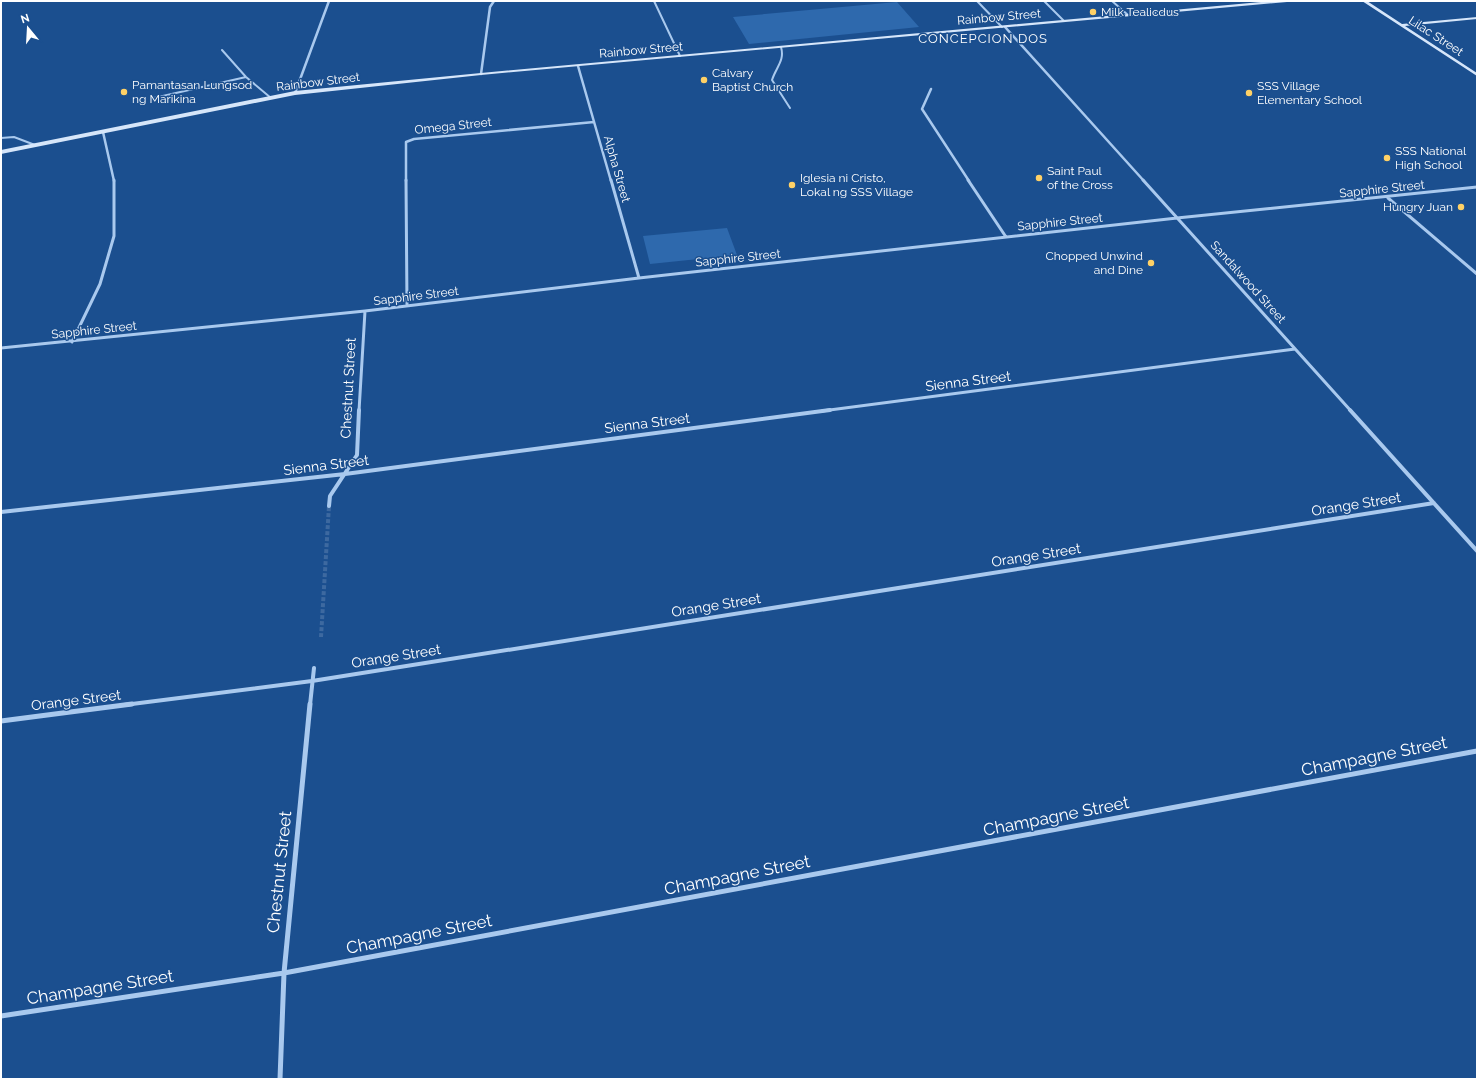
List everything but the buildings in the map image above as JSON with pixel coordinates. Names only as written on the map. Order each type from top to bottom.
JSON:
[{"type":"street","points":[[295,93],[329,1]]},
{"type":"street","points":[[481,74],[490,7],[495,1]]},
{"type":"street","name":"Rainbow Street","points":[[1,152],[295,93],[481,74],[1287,1]]},
{"type":"street","name":"Lilac Street","points":[[1364,1],[1477,75]]},
{"type":"street","points":[[1401,25],[1477,18]]},
{"type":"street","name":"Sandalwood Street","points":[[1003,27],[1296,349],[1477,551]]},
{"type":"street","name":"Alpha Street","points":[[578,66],[639,278]]},
{"type":"street","points":[[931,89],[922,109],[1006,237]]},
{"type":"street","name":"Omega Street","points":[[407,306],[406,142],[414,139],[594,122]]},
{"type":"street","points":[[72,342],[100,284],[114,236],[114,181],[103,132]]},
{"type":"street","name":"Sapphire Street","points":[[1,348],[72,342],[365,311],[639,278],[1006,237],[1177,218],[1388,198],[1477,187]]},
{"type":"street","points":[[1388,198],[1477,274]]},
{"type":"street","name":"Chestnut Street","points":[[329,506],[330,496],[357,455],[365,311]]},
{"type":"street","name":"Sienna Street","points":[[1,512],[344,474],[1296,349]]},
{"type":"street","name":"Orange Street","points":[[1,721],[312,681],[1434,503]]},
{"type":"street","name":"Chestnut Street","points":[[280,1079],[284,973],[314,668]]},
{"type":"street","name":"Champagne Street","points":[[1,1016],[284,973],[1477,752]]},
{"type":"lane","points":[[69,1],[80,1]]},
{"type":"lane","points":[[654,1],[680,56]]},
{"type":"lane","points":[[977,1],[1003,27]]},
{"type":"lane","points":[[1044,1],[1064,21]]},
{"type":"lane","points":[[1112,1],[1128,16]]},
{"type":"lane","points":[[781,47],[784,55],[782,62],[773,72],[772,80],[790,108]]},
{"type":"lane","points":[[222,50],[246,77],[271,98]]},
{"type":"lane","points":[[154,98],[246,77]]},
{"type":"lane","points":[[1,138],[14,137],[35,145]]},
{"type":"shaded area","points":[[897,2],[919,27],[749,44],[733,17]]},
{"type":"shaded area","points":[[727,228],[737,255],[650,264],[643,236]]},
{"type":"tunnel","points":[[321,637],[329,506]]},
{"type":"place","name":"Milk Tealicdus","points":[[1093,12]]},
{"type":"place","name":"Calvary Baptist Church","points":[[704,80]]},
{"type":"place","name":"Pamantasan Lungsod ng Marikina","points":[[124,92]]},
{"type":"place","name":"SSS Village Elementary School","points":[[1249,93]]},
{"type":"place","name":"SSS National High School","points":[[1387,158]]},
{"type":"place","name":"Saint Paul of the Cross","points":[[1039,178]]},
{"type":"place","name":"Iglesia ni Cristo, Lokal ng SSS Village","points":[[792,185]]},
{"type":"place","name":"Hungry Juan","points":[[1461,207]]},
{"type":"place","name":"Chopped Unwind and Dine","points":[[1151,263]]},
{"type":"district","name":"CONCEPCION DOS","points":[[983,38]]}]
